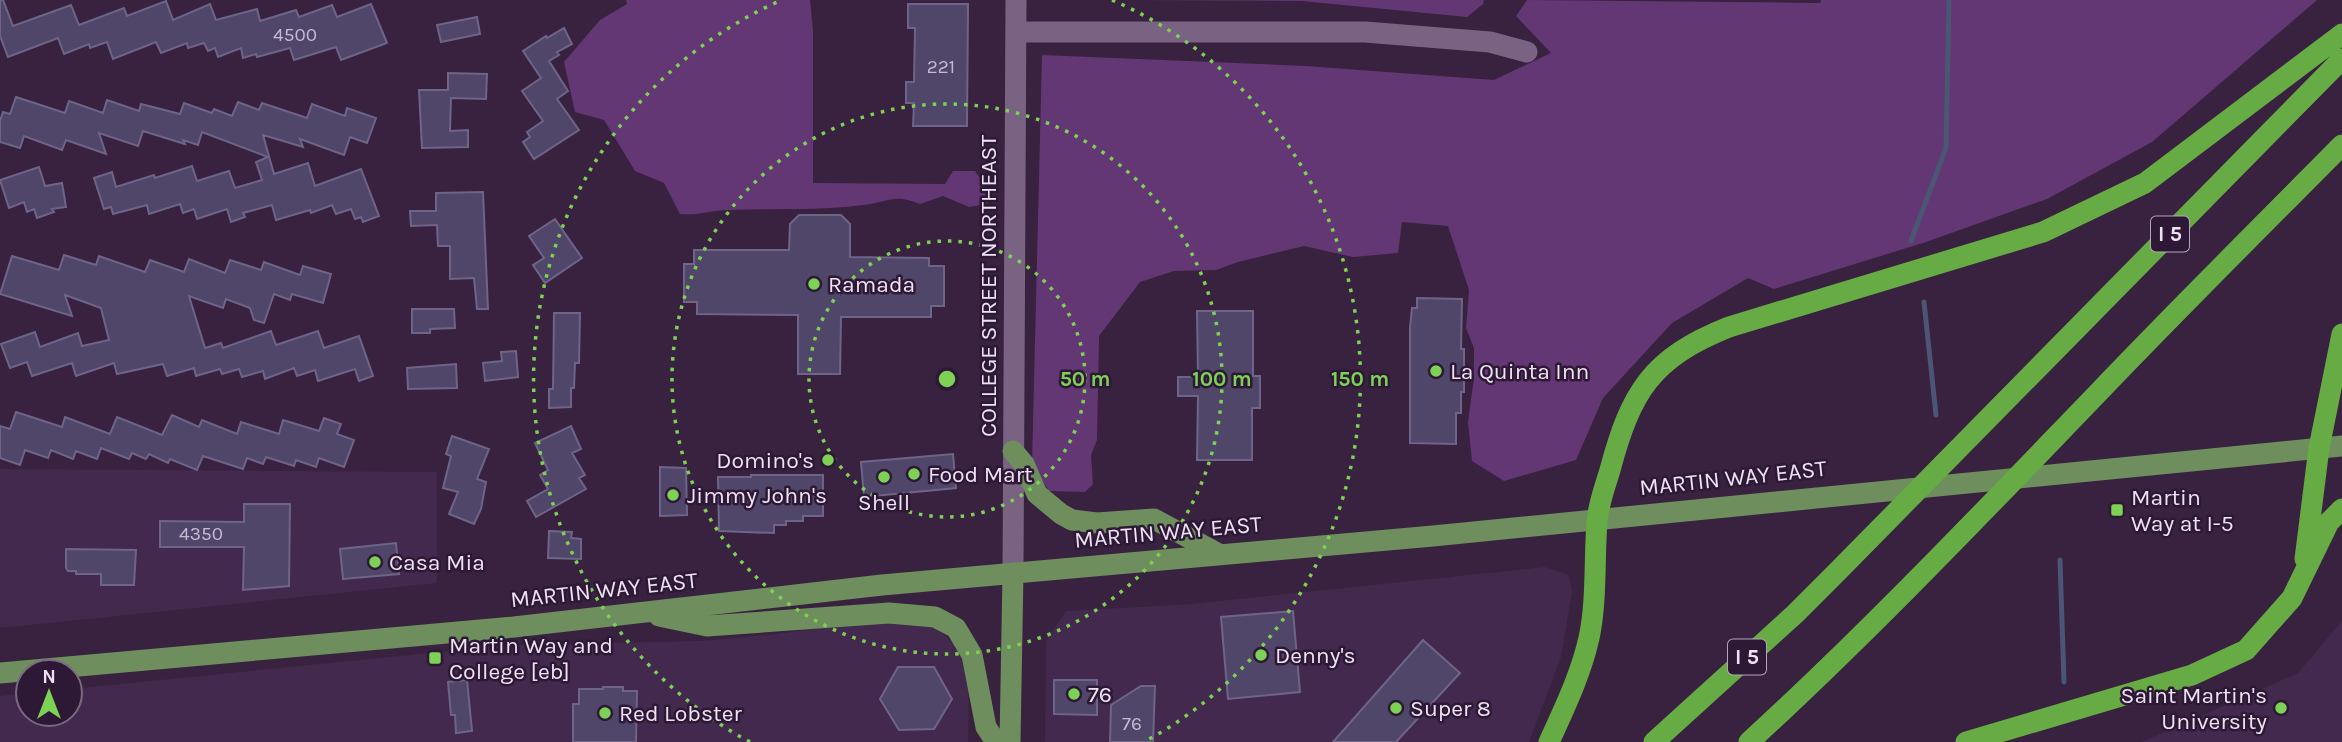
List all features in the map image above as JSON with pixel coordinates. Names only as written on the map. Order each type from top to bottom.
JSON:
[{"type":"highway","points":[[1549,742],[1589,638],[1597,518],[1613,458],[1639,392],[1657,370],[1679,351],[1729,327],[2043,232],[2145,183],[2342,34]]},
{"type":"highway","name":"I 5","points":[[1654,742],[1795,614],[2342,59]]},
{"type":"highway","name":"I 5","points":[[1749,742],[1816,681],[1922,575],[2342,145]]},
{"type":"highway","points":[[2303,575],[2319,448],[2340,353]]},
{"type":"highway","points":[[1966,742],[2192,675],[2246,650],[2292,598],[2329,522],[2342,509]]},
{"type":"main road","name":"MARTIN WAY EAST","points":[[0,673],[514,627],[882,585],[1433,536],[2342,446]]},
{"type":"main road","points":[[1013,451],[1024,464],[1037,494],[1072,520],[1097,523],[1154,519],[1217,554]]},
{"type":"main road","points":[[1010,742],[1013,573]]},
{"type":"main road","points":[[640,612],[707,626],[889,613],[935,617],[956,628],[972,655],[986,727],[996,742]]},
{"type":"street","name":"COLLEGE STREET NORTHEAST","points":[[1013,573],[1016,0]]},
{"type":"street","points":[[1016,32],[1365,32],[1490,42],[1527,52]]},
{"type":"shaded area","points":[[626,0],[810,0],[813,31],[813,183],[945,184],[953,171],[975,171],[985,185],[987,204],[969,207],[943,196],[920,204],[904,199],[892,199],[846,207],[722,210],[680,214],[664,183],[635,171],[604,120],[575,112],[564,62],[600,20],[627,4]]},
{"type":"shaded area","points":[[1138,0],[1484,0],[1483,4],[1467,17],[1302,1]]},
{"type":"shaded area","points":[[1527,0],[1820,3],[1821,0],[2317,0],[2152,142],[2047,199],[1926,242],[1774,289],[1748,278],[1672,323],[1603,398],[1576,460],[1504,481],[1472,461],[1468,422],[1474,378],[1474,348],[1466,328],[1469,290],[1448,226],[1402,222],[1398,253],[1353,257],[1304,246],[1216,270],[1174,271],[1140,282],[1099,336],[1097,440],[1091,455],[1093,484],[1085,492],[1049,491],[1032,464],[1042,55],[1306,66],[1494,80],[1551,53],[1516,16]]},
{"type":"shaded area","points":[[0,469],[437,472],[437,583],[0,628]]},
{"type":"shaded area","points":[[1545,567],[1569,575],[1572,593],[1561,657],[1529,742],[1045,742],[1046,641],[1066,611],[1191,604]]},
{"type":"shaded area","points":[[908,617],[933,624],[959,649],[966,664],[969,688],[968,742],[0,742],[0,696],[14,694],[14,728],[84,728],[84,688],[510,645],[702,641]]},
{"type":"shaded area","name":"Saint Martin's University","points":[[2342,621],[2342,742],[2142,742],[2298,673]]},
{"type":"building","points":[[0,0],[3,0],[13,26],[71,5],[79,25],[124,8],[127,16],[166,1],[173,20],[210,4],[216,20],[257,9],[260,21],[296,10],[299,17],[332,5],[337,17],[371,4],[387,43],[341,60],[336,47],[294,60],[290,48],[243,58],[241,48],[218,57],[215,48],[208,51],[204,43],[188,48],[187,43],[161,53],[156,42],[113,59],[107,42],[90,48],[89,44],[64,54],[58,38],[8,57],[0,36]]},
{"type":"building","points":[[908,4],[968,4],[967,126],[913,126],[914,103],[906,103],[906,82],[914,82],[915,28],[908,28]]},
{"type":"building","points":[[477,17],[480,34],[441,42],[437,25]]},
{"type":"building","points":[[564,28],[572,44],[557,52],[559,55],[549,61],[568,91],[557,99],[579,130],[534,159],[523,142],[530,137],[527,132],[543,121],[522,91],[541,78],[523,51]]},
{"type":"building","points":[[448,73],[487,74],[486,99],[451,98],[450,131],[468,130],[468,147],[422,148],[419,90],[448,90]]},
{"type":"building","points":[[16,97],[65,113],[69,101],[103,113],[107,100],[139,111],[141,104],[180,114],[184,103],[212,113],[214,109],[232,116],[238,102],[259,110],[262,103],[307,118],[312,104],[345,116],[347,108],[376,118],[367,143],[350,137],[344,155],[300,139],[303,147],[263,135],[274,174],[308,163],[315,186],[361,169],[379,216],[363,222],[361,217],[355,219],[351,209],[336,214],[332,205],[311,213],[310,210],[276,220],[272,205],[243,213],[245,217],[231,222],[227,209],[197,219],[194,209],[183,213],[180,204],[149,214],[147,205],[113,214],[111,207],[104,209],[94,178],[112,172],[116,187],[192,166],[197,181],[229,171],[235,188],[262,180],[256,162],[268,157],[202,132],[198,145],[183,140],[185,144],[143,131],[138,146],[99,133],[106,154],[66,140],[62,150],[24,136],[20,148],[0,142],[3,112],[10,114]]},
{"type":"building","points":[[39,167],[45,186],[62,183],[66,207],[52,209],[54,212],[37,218],[34,209],[27,212],[24,202],[9,208],[0,180]]},
{"type":"building","points":[[483,192],[488,309],[477,309],[474,278],[450,279],[450,246],[438,246],[437,225],[411,226],[410,211],[436,211],[436,193]]},
{"type":"building","name":"Ramada","points":[[799,215],[841,215],[850,224],[850,257],[929,258],[929,266],[944,266],[944,306],[931,306],[931,317],[841,317],[840,374],[798,374],[798,315],[697,314],[697,302],[684,302],[684,264],[694,264],[694,250],[789,250],[790,224]]},
{"type":"building","points":[[555,219],[582,258],[545,283],[533,265],[544,258],[529,236]]},
{"type":"building","points":[[64,255],[96,265],[99,256],[145,272],[150,260],[184,272],[189,259],[225,273],[230,260],[261,270],[264,262],[300,275],[303,266],[331,274],[323,303],[292,294],[290,300],[274,294],[264,323],[254,320],[250,308],[226,299],[223,308],[189,296],[205,348],[221,343],[223,348],[271,331],[276,345],[318,331],[324,348],[359,336],[373,376],[359,381],[355,369],[318,381],[315,370],[297,376],[294,368],[265,379],[263,371],[242,377],[239,369],[222,374],[220,369],[196,376],[194,368],[167,376],[163,364],[117,374],[114,363],[76,376],[72,363],[32,376],[27,362],[10,368],[1,344],[35,332],[40,347],[78,333],[82,346],[109,340],[101,308],[65,295],[72,316],[0,294],[12,256],[59,270]]},
{"type":"building","name":"La Quinta Inn","points":[[1417,298],[1462,299],[1464,392],[1461,392],[1461,413],[1456,413],[1456,444],[1410,443],[1410,328],[1412,308],[1417,308]]},
{"type":"building","points":[[412,309],[454,309],[455,328],[412,333]]},
{"type":"building","points":[[1197,311],[1253,311],[1253,376],[1260,376],[1260,408],[1252,408],[1252,460],[1197,460],[1198,396],[1178,396],[1178,377],[1198,377]]},
{"type":"building","points":[[554,313],[580,313],[579,363],[575,363],[571,407],[549,408],[549,389],[553,389]]},
{"type":"building","points":[[516,351],[518,377],[485,381],[483,363],[502,361],[501,352]]},
{"type":"building","points":[[456,364],[457,388],[408,389],[407,368]]},
{"type":"building","points":[[16,412],[62,427],[65,417],[110,434],[117,417],[162,435],[172,415],[199,427],[202,420],[237,434],[241,422],[279,434],[283,420],[319,431],[324,418],[341,424],[337,434],[354,440],[344,467],[319,458],[316,467],[296,460],[294,466],[266,457],[263,464],[247,458],[243,469],[203,456],[197,470],[170,459],[168,463],[149,454],[146,459],[132,453],[129,459],[101,448],[97,459],[76,451],[73,459],[51,450],[48,458],[25,450],[20,465],[0,458],[0,426],[10,429]]},
{"type":"building","points":[[571,426],[581,449],[572,453],[585,475],[579,478],[586,489],[536,517],[527,501],[548,489],[540,475],[548,470],[535,443]]},
{"type":"building","points":[[452,436],[489,449],[477,479],[486,482],[481,509],[474,524],[449,514],[458,492],[443,488],[451,456],[446,454]]},
{"type":"building","points":[[953,454],[956,488],[864,497],[861,462]]},
{"type":"building","points":[[660,467],[686,468],[687,515],[660,516]]},
{"type":"building","points":[[823,475],[823,516],[803,516],[803,521],[786,521],[786,525],[774,525],[774,533],[719,531],[718,477]]},
{"type":"building","points":[[244,504],[290,504],[289,586],[243,590],[244,547],[160,547],[160,521],[244,522]]},
{"type":"building","points":[[549,531],[572,532],[571,538],[581,539],[581,559],[548,558]]},
{"type":"building","points":[[396,543],[399,574],[343,579],[340,549]]},
{"type":"building","points":[[66,549],[136,550],[134,585],[101,585],[101,574],[76,574],[76,571],[68,571]]},
{"type":"building","name":"Denny's","points":[[1293,611],[1300,692],[1228,699],[1221,617]]},
{"type":"building","name":"Super 8","points":[[1423,640],[1460,673],[1396,742],[1333,742]]},
{"type":"building","points":[[898,667],[934,667],[952,699],[934,729],[899,730],[880,699]]},
{"type":"building","points":[[467,680],[472,731],[456,733],[455,715],[451,715],[448,682]]},
{"type":"building","points":[[1054,680],[1097,680],[1097,715],[1054,714]]},
{"type":"building","points":[[1141,686],[1155,686],[1153,742],[1110,742],[1111,705]]},
{"type":"building","name":"Red Lobster","points":[[623,687],[623,691],[637,691],[636,742],[573,742],[573,704],[579,704],[579,689]]},
{"type":"waterway","points":[[1911,241],[1946,148],[1949,0]]},
{"type":"waterway","points":[[1924,302],[1936,415]]},
{"type":"waterway","points":[[2060,560],[2064,682]]},
{"type":"place","name":"Ramada","points":[[814,284]]},
{"type":"place","name":"La Quinta Inn","points":[[1436,371]]},
{"type":"place","name":"Domino's","points":[[828,460]]},
{"type":"place","name":"Food Mart","points":[[914,474]]},
{"type":"place","name":"Shell","points":[[884,477]]},
{"type":"place","name":"Jimmy John's","points":[[673,495]]},
{"type":"place","name":"Martin Way at I-5","points":[[2117,510]]},
{"type":"place","name":"Casa Mia","points":[[375,562]]},
{"type":"place","name":"Denny's","points":[[1261,655]]},
{"type":"place","name":"Martin Way and College [eb]","points":[[435,658]]},
{"type":"place","name":"76","points":[[1074,694]]},
{"type":"place","name":"Super 8","points":[[1396,708]]},
{"type":"place","name":"Saint Martin's University","points":[[2281,708]]},
{"type":"place","name":"Red Lobster","points":[[605,713]]}]
